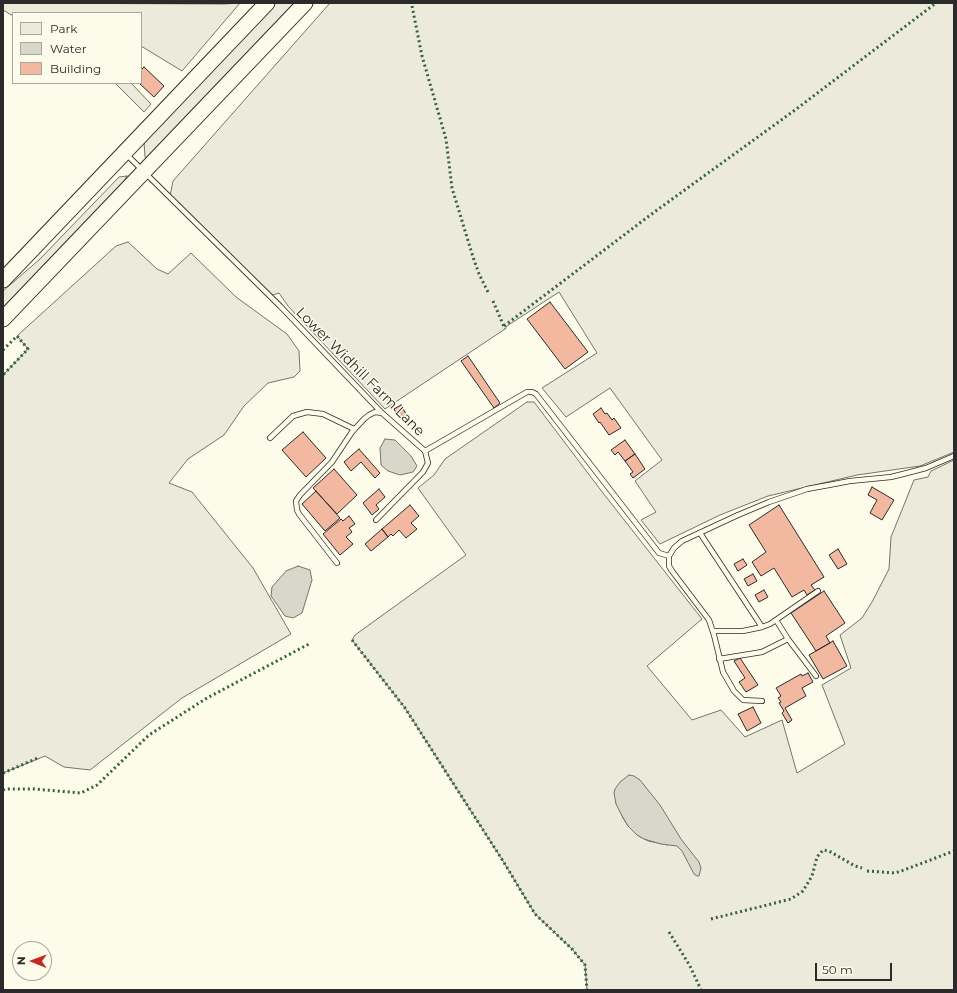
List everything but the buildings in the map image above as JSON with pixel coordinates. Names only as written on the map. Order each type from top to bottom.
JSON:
[{"type":"highway","points":[[3,280],[267,3]]},
{"type":"highway","points":[[3,319],[305,3]]},
{"type":"lane","name":"Lower Widhill Farm Lane","points":[[125,153],[145,171],[280,306],[382,412],[425,451],[506,403],[527,392],[532,392],[536,394],[545,404],[612,494],[659,553],[669,556]]},
{"type":"lane","points":[[270,438],[293,416],[307,412],[314,412],[327,416],[354,429]]},
{"type":"lane","points":[[337,563],[296,510],[296,501],[332,462],[354,429],[369,415],[375,412],[382,412]]},
{"type":"lane","points":[[376,520],[423,472],[428,463],[425,451]]},
{"type":"lane","points":[[762,701],[746,701],[739,697],[728,682],[713,631],[704,613],[669,566],[669,556],[674,548],[682,541],[769,502],[807,490],[850,481],[892,477],[926,468],[954,456]]},
{"type":"lane","points":[[700,533],[762,628]]},
{"type":"lane","points":[[713,631],[743,631],[762,628],[818,591]]},
{"type":"lane","points":[[776,620],[788,639],[816,676]]},
{"type":"lane","points":[[720,659],[762,652],[788,639]]},
{"type":"green space","points":[[3,3],[240,3],[182,71],[142,47],[142,12],[12,12],[12,15],[3,10]]},
{"type":"green space","points":[[276,3],[295,3],[147,158],[145,157],[144,142]]},
{"type":"green space","points":[[330,3],[954,3],[954,452],[920,466],[857,475],[768,496],[720,515],[660,544],[641,520],[656,512],[635,481],[662,460],[610,388],[566,417],[542,388],[597,353],[559,292],[385,409],[288,306],[279,293],[269,296],[170,196],[173,181]]},
{"type":"green space","points":[[116,84],[132,84],[151,104],[144,112]]},
{"type":"green space","points":[[127,176],[99,209],[3,309],[3,291],[40,259],[119,177]]},
{"type":"green space","points":[[128,242],[157,269],[168,274],[191,253],[236,297],[287,334],[299,351],[300,371],[294,377],[268,383],[244,406],[224,435],[188,459],[169,483],[192,492],[253,568],[291,634],[182,698],[90,770],[64,767],[45,756],[3,773],[3,375],[28,349],[17,336],[116,246]]},
{"type":"green space","points":[[527,402],[534,402],[702,619],[647,666],[692,720],[721,710],[745,737],[782,720],[797,773],[845,744],[822,685],[851,668],[840,635],[862,618],[889,569],[891,537],[914,480],[928,477],[931,471],[954,460],[954,990],[587,990],[585,965],[572,949],[535,914],[503,861],[405,708],[352,640],[355,635],[466,555],[418,488],[434,475],[445,459]],"holes":[[[616,802],[668,845],[648,841],[637,835],[628,826]]]},
{"type":"water","points":[[385,439],[395,440],[411,456],[417,466],[413,472],[400,475],[388,471],[381,465],[380,448]]},
{"type":"water","points":[[298,566],[310,570],[312,580],[302,613],[293,618],[285,616],[271,596],[272,587],[286,571]]},
{"type":"water","points":[[629,775],[640,780],[660,805],[681,839],[699,862],[701,868],[699,876],[694,874],[682,851],[677,846],[661,844],[644,839],[637,835],[628,826],[616,804],[614,793],[620,782]]},
{"type":"hedge","points":[[504,326],[653,213],[795,110],[936,3]]},
{"type":"hedge","points":[[412,6],[422,56],[446,139],[452,188],[473,257],[488,292]]},
{"type":"hedge","points":[[493,301],[505,329]]},
{"type":"hedge","points":[[3,350],[17,336],[28,349],[3,375]]},
{"type":"hedge","points":[[352,640],[405,708],[503,861],[535,914],[572,949],[585,965],[587,990]]},
{"type":"hedge","points":[[3,790],[34,789],[81,793],[97,785],[149,735],[207,698],[309,644]]},
{"type":"hedge","points":[[3,773],[38,758]]},
{"type":"hedge","points":[[711,919],[791,899],[803,891],[812,876],[817,857],[823,850],[829,851],[855,866],[862,868]]},
{"type":"hedge","points":[[867,871],[895,873],[954,851]]},
{"type":"hedge","points":[[669,932],[690,966],[701,990]]}]
